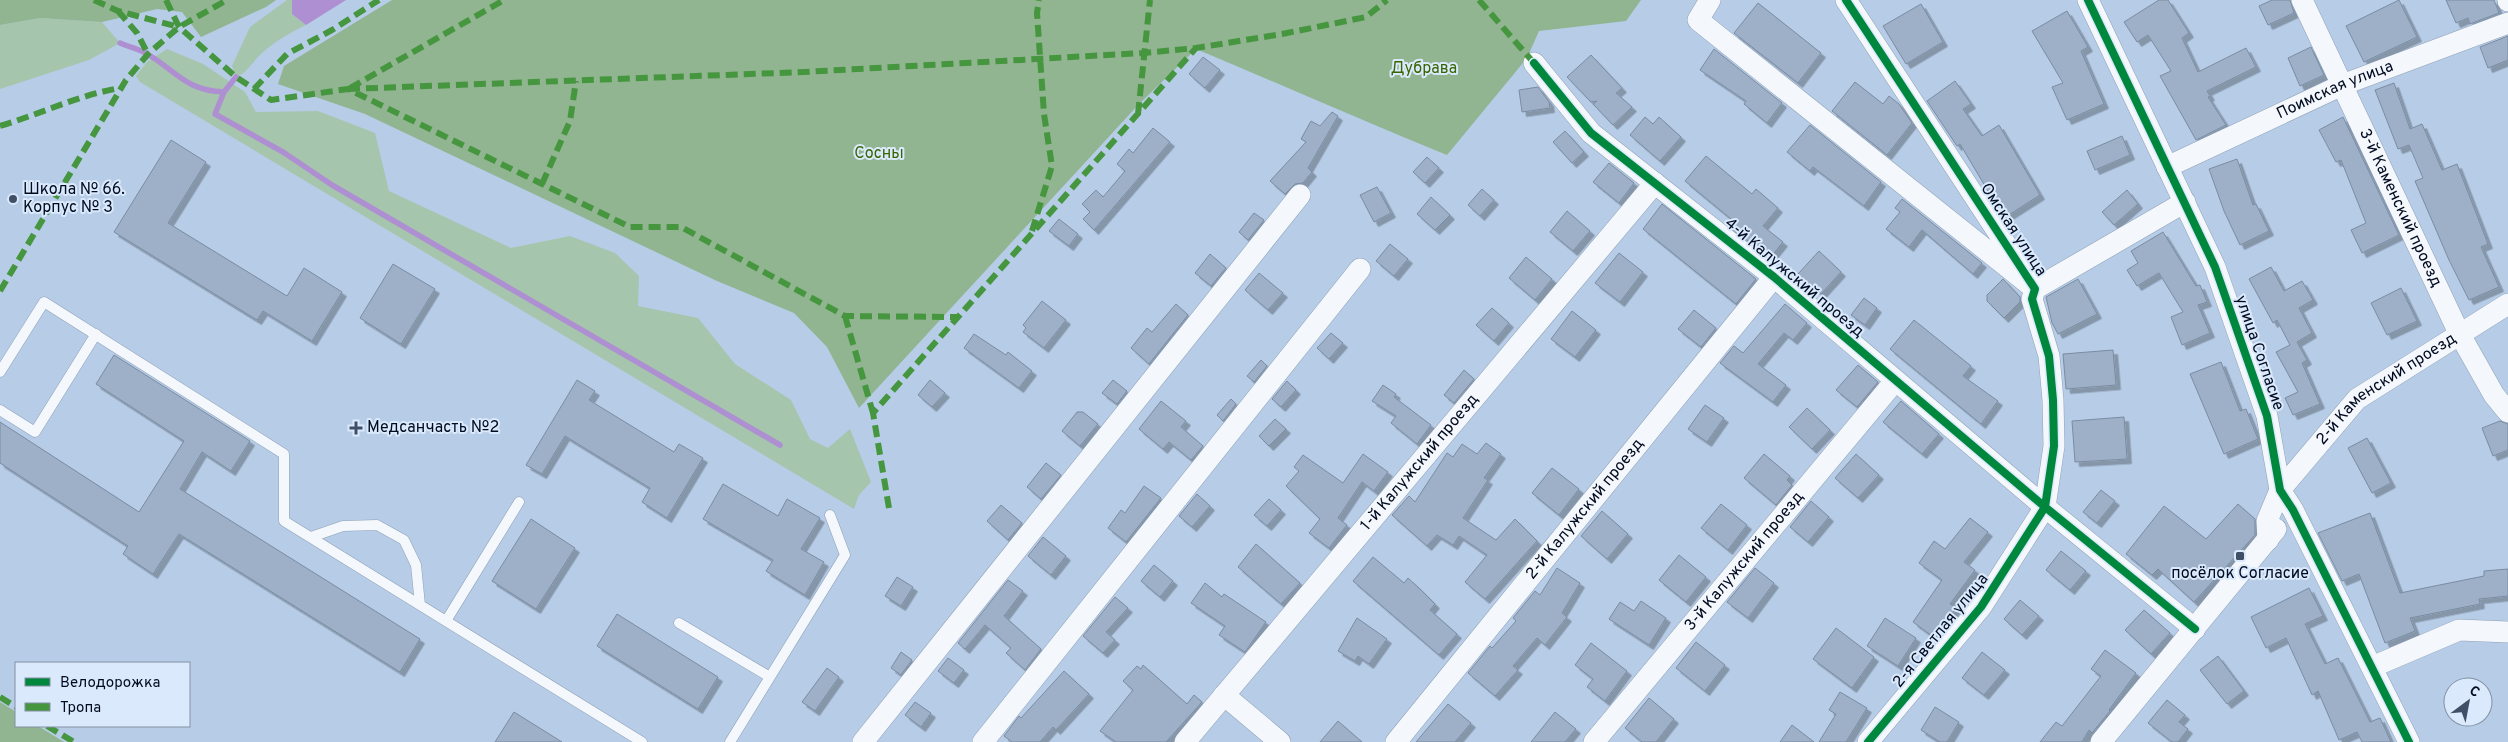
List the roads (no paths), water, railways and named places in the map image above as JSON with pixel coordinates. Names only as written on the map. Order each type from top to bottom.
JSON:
[{"type":"street","name":"Омская улица","points":[[1710,0],[1698,20],[2034,288]]},
{"type":"street","name":"Омская улица","points":[[1846,0],[2034,288],[2032,299],[2049,356],[2053,400],[2054,446],[2045,507]]},
{"type":"street","name":"улица Согласие","points":[[2088,0],[2215,267],[2267,416],[2280,490],[2293,510],[2409,742]]},
{"type":"street","name":"3-й Каменский проезд","points":[[2302,0],[2459,333],[2494,395],[2508,412]]},
{"type":"street","name":"Поимская улица","points":[[2167,167],[2342,86],[2508,23]]},
{"type":"street","name":"4-й Калужский проезд","points":[[1534,64],[1591,133],[1774,277],[2045,507],[2195,629]]},
{"type":"street","name":"1-й Калужский проезд","points":[[1185,742],[1655,183]]},
{"type":"street","points":[[863,742],[1300,195]]},
{"type":"street","points":[[2034,288],[2185,202]]},
{"type":"street","points":[[983,742],[1360,268]]},
{"type":"street","name":"2-й Калужский проезд","points":[[1396,742],[1774,277]]},
{"type":"street","name":"2-й Каменский проезд","points":[[2268,540],[2267,521],[2280,490],[2357,399],[2459,333],[2508,304]]},
{"type":"street","name":"3-й Калужский проезд","points":[[1594,742],[1895,381]]},
{"type":"street","name":"2-я Светлая улица","points":[[1868,742],[1981,607],[2045,507]]},
{"type":"street","points":[[2101,742],[2293,510]]},
{"type":"street","points":[[2372,667],[2459,630],[2508,632]]},
{"type":"street","points":[[1224,695],[1280,742]]},
{"type":"lane","points":[[0,372],[44,302],[284,454],[284,521],[642,742]]},
{"type":"lane","points":[[0,410],[35,432],[96,334]]},
{"type":"lane","points":[[446,621],[519,502]]},
{"type":"lane","points":[[730,742],[845,556],[830,515]]},
{"type":"lane","points":[[311,538],[343,526],[377,525],[404,540],[416,565],[420,605]]},
{"type":"lane","points":[[679,623],[770,677]]},
{"type":"waterway","points":[[120,43],[146,53],[183,80],[211,91],[224,92],[236,77]]},
{"type":"waterway","points":[[224,92],[215,114],[283,152],[332,185],[780,445]]},
{"type":"place","name":"Школа № 66. Корпус № 3","points":[[13,199]]},
{"type":"place","name":"Медсанчасть №2","points":[[356,428]]},
{"type":"place","name":"посёлок Согласие","points":[[2240,556]]},
{"type":"park label","name":"Дубрава","points":[[1424,69]]},
{"type":"park label","name":"Сосны","points":[[879,154]]}]
